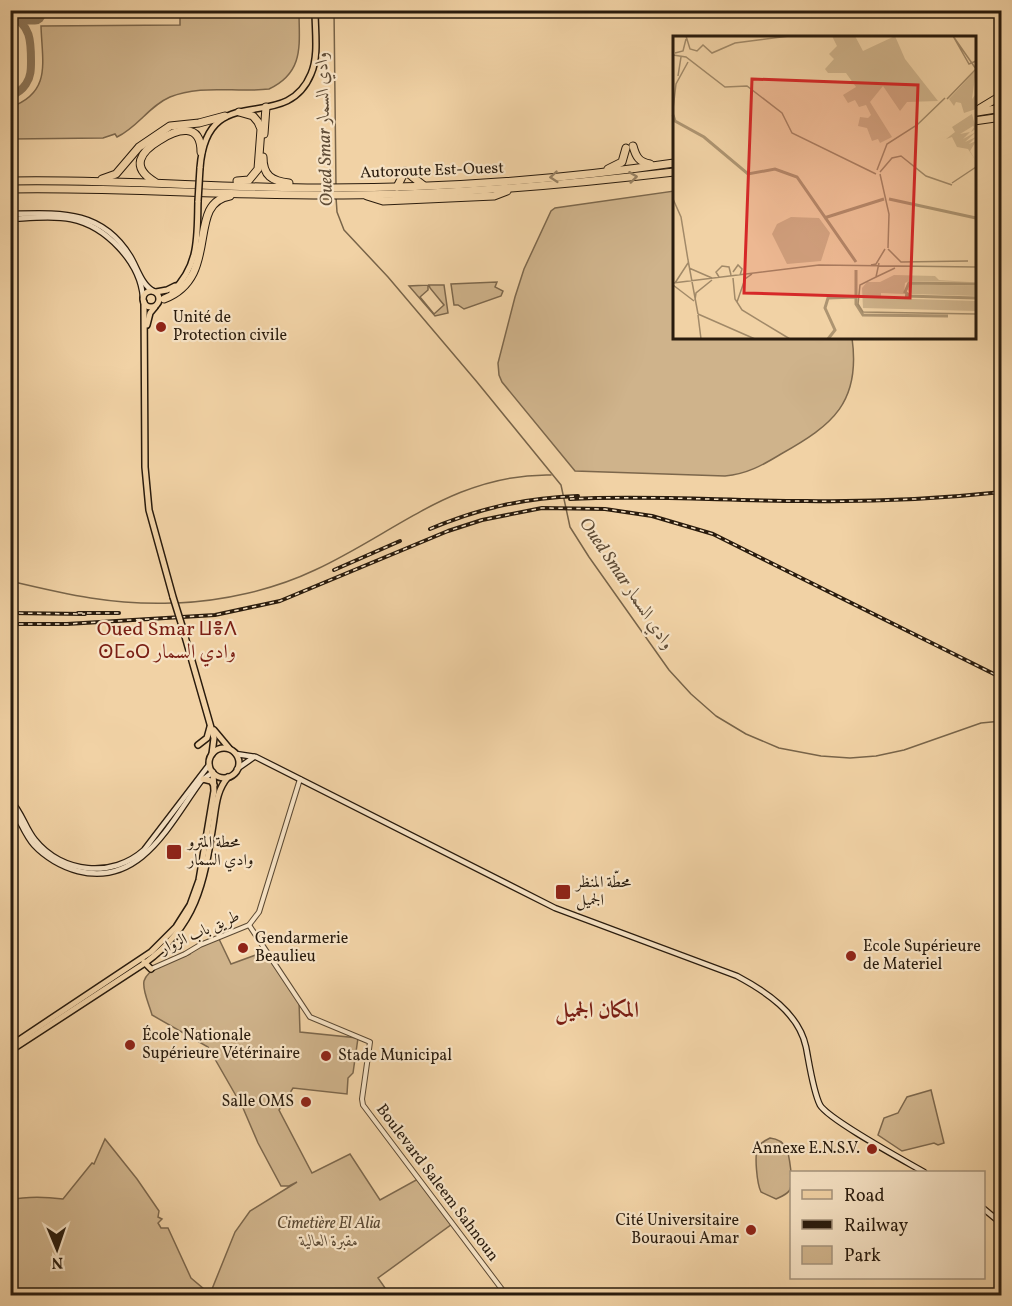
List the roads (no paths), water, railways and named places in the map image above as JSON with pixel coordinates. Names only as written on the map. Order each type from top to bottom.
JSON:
[{"type":"highway","points":[[976,111],[1002,95]]},
{"type":"highway","points":[[207,184],[244,181],[252,177],[259,164],[264,108]]},
{"type":"highway","points":[[264,108],[263,163],[266,174],[274,181],[306,188]]},
{"type":"highway","points":[[976,112],[1002,108]]},
{"type":"highway","points":[[239,112],[253,116],[261,129]]},
{"type":"highway","points":[[84,181],[98,180],[116,174],[139,147],[170,126],[199,123],[225,116]]},
{"type":"highway","points":[[976,121],[1002,117]]},
{"type":"highway","points":[[157,183],[144,175],[141,169],[140,162],[143,152],[148,147],[175,131],[186,130],[198,138],[201,152]]},
{"type":"highway","points":[[592,174],[616,166],[630,147],[644,163],[673,163]]},
{"type":"highway","name":"Autoroute Est-Ouest","points":[[10,189],[117,188],[266,194],[324,192],[592,174],[673,163]]},
{"type":"highway","points":[[397,187],[405,171],[425,186]]},
{"type":"highway","name":"Autoroute Est-Ouest","points":[[343,191],[365,195],[514,189],[673,172]]},
{"type":"highway","name":"Autoroute Est-Ouest","points":[[10,181],[207,184],[306,188],[324,192]]},
{"type":"highway","points":[[159,303],[180,290],[197,268],[206,218],[214,202],[220,197],[266,194]]},
{"type":"main road","points":[[144,351],[148,317],[183,279],[195,255],[201,152],[209,130],[225,116],[284,102],[304,87],[312,73],[315,52],[315,10]]},
{"type":"main road","points":[[10,216],[65,214],[82,218],[101,227],[120,243],[146,285],[160,298],[159,303]]},
{"type":"main road","points":[[10,216],[81,221],[113,241],[128,259],[141,284],[145,467],[149,510],[215,742],[209,765],[144,850],[134,859],[112,868],[84,868],[65,862],[49,853],[34,838],[21,814],[10,800]]},
{"type":"main road","points":[[143,300],[146,293],[168,290],[183,279]]},
{"type":"main road","points":[[143,300],[149,308],[159,303]]},
{"type":"main road","points":[[198,745],[207,738],[209,723]]},
{"type":"main road","points":[[209,723],[219,738],[234,752],[239,761],[237,769]]},
{"type":"main road","points":[[212,754],[219,749],[254,757],[555,908],[737,976],[753,985],[772,998],[794,1021],[805,1043],[820,1105],[833,1117],[921,1171]]},
{"type":"main road","points":[[10,1051],[146,959],[181,920],[193,897],[204,866],[218,792],[228,777],[254,757]]},
{"type":"main road","points":[[209,765],[220,777],[228,777]]},
{"type":"main road","points":[[10,806],[30,840],[48,857],[84,872],[112,872],[136,862],[147,853],[203,779],[213,772]]},
{"type":"main road","points":[[204,866],[214,785],[213,772]]},
{"type":"main road","points":[[203,779],[214,785]]},
{"type":"main road","points":[[146,959],[153,968]]},
{"type":"main road","points":[[10,1046],[146,959]]},
{"type":"main road","points":[[985,1210],[1002,1224]]},
{"type":"street","name":"طريق باب الزوار","points":[[153,968],[249,925],[259,912],[300,779]]},
{"type":"street","name":"Boulevard Saleem Sahnoun","points":[[249,925],[310,1017],[370,1042],[363,1105],[507,1296]]},
{"type":"waterway","name":"Oued Smar وادي السمار","points":[[334,10],[336,187]]},
{"type":"waterway","name":"Oued Smar وادي السمار","points":[[336,197],[337,212],[344,230],[388,277],[561,485],[570,527],[589,557],[669,670],[716,716],[746,734],[779,748],[821,756],[850,758],[876,756],[904,750],[981,723],[1002,721]]},
{"type":"waterway","points":[[177,603],[212,600],[265,589],[315,570],[456,494],[485,484],[517,477],[551,475]]},
{"type":"waterway","points":[[10,581],[91,598],[172,603]]},
{"type":"railway","points":[[570,499],[855,501],[1002,492]]},
{"type":"railway","points":[[430,529],[503,505],[578,496]]},
{"type":"railway","points":[[10,624],[67,624],[215,615],[280,601],[448,531],[482,520],[542,508],[605,509],[652,516],[713,534],[1002,678]]},
{"type":"railway","points":[[334,570],[400,541]]},
{"type":"railway","points":[[10,613],[85,614]]},
{"type":"railway","points":[[78,613],[119,613]]},
{"type":"place","name":"Unité de Protection civile","points":[[161,327]]},
{"type":"place","name":"محطة المترو وادي السمار","points":[[174,852]]},
{"type":"place","name":"محطّة المنظر الجميل","points":[[563,892]]},
{"type":"place","name":"Gendarmerie Beaulieu","points":[[243,948]]},
{"type":"place","name":"Ecole Supérieure de Materiel","points":[[851,956]]},
{"type":"place","name":"École Nationale Supérieure Vétérinaire","points":[[130,1045]]},
{"type":"place","name":"Stade Municipal","points":[[326,1056]]},
{"type":"place","name":"Salle OMS","points":[[306,1102]]},
{"type":"place","name":"Annexe E.N.S.V.","points":[[872,1149]]},
{"type":"place","name":"Cité Universitaire Bouraoui Amar","points":[[751,1230]]},
{"type":"district","name":"Oued Smar ⵡⴻⴷ ⵙⵎⴰⵔ وادي السمار","points":[[167,642]]},
{"type":"district","name":"المكان الجميل","points":[[597,1011]]},
{"type":"park label","name":"Cimetière El Alia مقبرة العالية","points":[[329,1233]]}]
